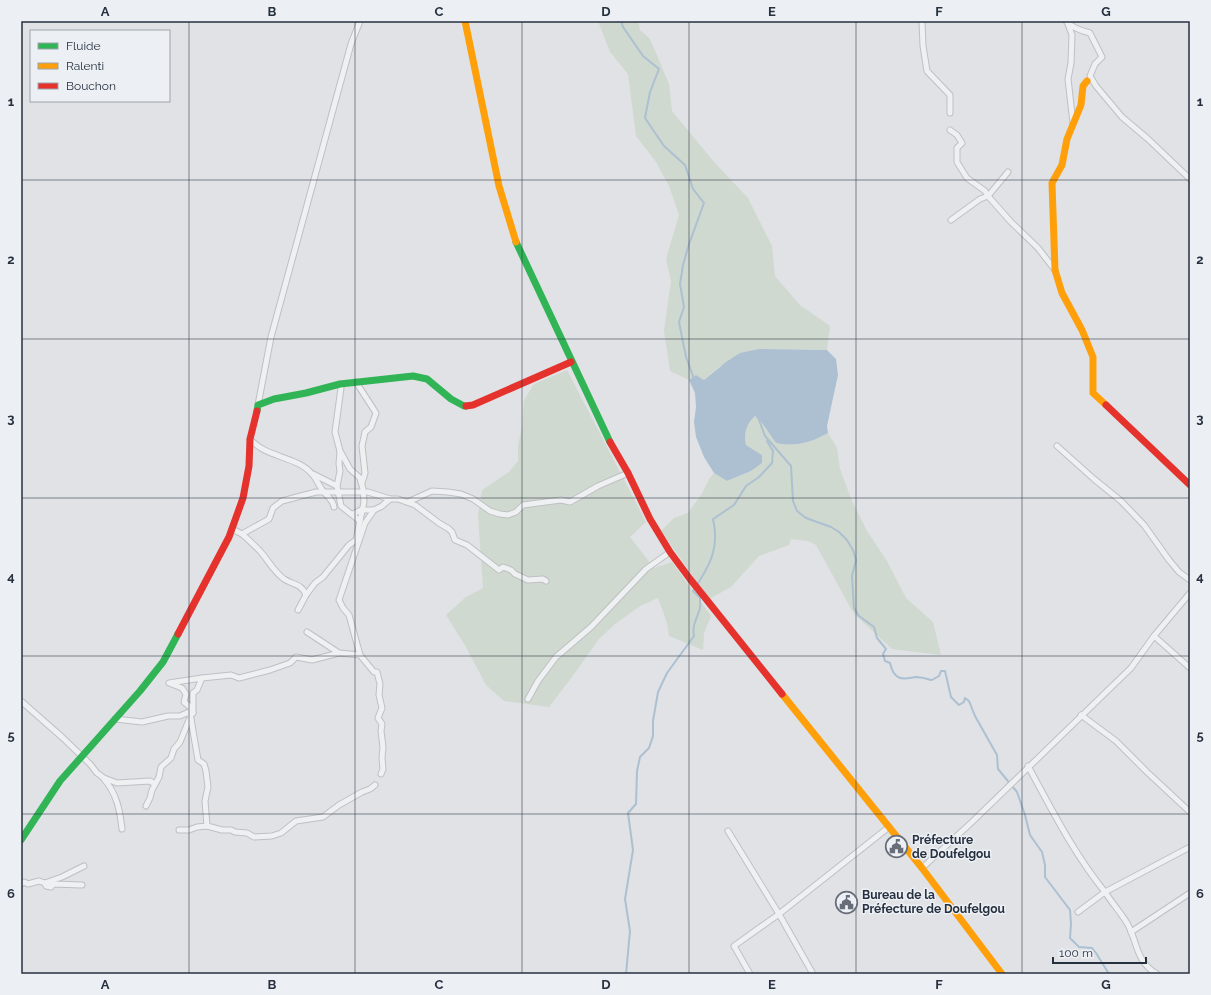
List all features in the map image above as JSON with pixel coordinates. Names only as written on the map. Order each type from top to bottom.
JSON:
[{"type":"street","points":[[21,840],[60,781],[140,691],[163,662],[194,606],[232,529],[243,498],[249,466],[250,439],[271,337],[351,44],[360,21]]},
{"type":"street","points":[[465,21],[498,186],[514,237],[605,433],[628,473],[650,519],[670,552],[690,579],[922,868],[1002,974]]},
{"type":"street","points":[[922,21],[923,46],[927,71],[950,95],[950,113]]},
{"type":"street","points":[[1067,22],[1072,35],[1071,63],[1068,79],[1073,123]]},
{"type":"street","points":[[1067,22],[1090,34],[1102,57],[1095,64],[1090,76],[1096,86],[1122,117],[1148,138],[1190,180]]},
{"type":"street","points":[[1087,81],[1083,86],[1081,105],[1067,139],[1062,165],[1052,183],[1055,270],[1062,293],[1082,330],[1093,357],[1093,393],[1190,486]]},
{"type":"street","points":[[950,130],[957,135],[962,143],[957,148],[957,162],[967,178],[985,191],[1011,222],[1038,248],[1055,270]]},
{"type":"street","points":[[951,220],[980,199],[988,196],[1008,172]]},
{"type":"street","points":[[258,406],[274,399],[306,393],[340,384],[413,376],[427,378],[464,406],[473,405],[571,362]]},
{"type":"street","points":[[356,382],[376,413],[371,427],[365,432],[362,446],[365,473],[362,483]]},
{"type":"street","points":[[298,610],[306,595],[315,583],[329,571],[349,545],[356,540],[361,510],[366,493],[360,478],[350,469],[340,452],[336,432],[341,388],[340,384]]},
{"type":"street","points":[[250,439],[255,444],[270,453],[302,466],[312,474],[337,486]]},
{"type":"street","points":[[1057,446],[1121,501],[1144,525],[1174,566],[1190,580]]},
{"type":"street","points":[[340,452],[338,464],[340,471],[337,486],[341,506],[360,521]]},
{"type":"street","points":[[408,502],[432,491],[448,492],[462,494],[473,499],[490,511],[508,515],[516,512],[523,505],[561,500],[570,502],[598,486],[628,473]]},
{"type":"street","points":[[312,474],[324,492],[334,503],[334,507]]},
{"type":"street","points":[[242,534],[269,519],[273,508],[282,501],[316,492],[366,493],[408,502],[449,529],[455,540],[467,545],[499,570],[503,567],[528,580],[543,579],[546,581]]},
{"type":"street","points":[[352,514],[361,510],[374,510],[382,506],[390,499]]},
{"type":"street","points":[[374,510],[365,523],[339,600],[349,615],[360,655],[374,672],[377,672],[380,684],[379,695],[382,708],[378,718],[382,724],[383,769],[381,774]]},
{"type":"street","points":[[232,529],[242,534],[261,551],[285,579],[302,588],[306,595]]},
{"type":"street","points":[[528,699],[538,681],[556,657],[591,627],[646,570],[670,552]]},
{"type":"street","points":[[922,868],[1130,668],[1154,636],[1190,593]]},
{"type":"street","points":[[307,632],[339,653]]},
{"type":"street","points":[[1154,636],[1190,668]]},
{"type":"street","points":[[207,826],[205,801],[208,787],[206,771],[204,764],[198,760],[190,707],[184,702],[186,694],[182,688],[169,683],[231,675],[239,678],[290,663],[296,657],[312,660],[339,653],[360,655]]},
{"type":"street","points":[[146,806],[159,777],[161,767],[171,758],[174,749],[180,742],[192,716],[193,693],[197,690],[202,678]]},
{"type":"street","points":[[21,701],[82,756],[111,786],[119,807],[122,830]]},
{"type":"street","points":[[115,719],[142,722],[168,716],[180,716],[189,712],[192,716]]},
{"type":"street","points":[[1081,715],[1116,741],[1146,772],[1190,812]]},
{"type":"street","points":[[1028,766],[1070,842],[1090,873],[1106,892],[1128,924],[1143,962],[1157,974]]},
{"type":"street","points":[[104,778],[117,783],[150,781],[155,784]]},
{"type":"street","points":[[180,830],[189,830],[207,826],[222,830],[247,833],[254,837],[272,836],[281,833],[296,821],[323,817],[375,785]]},
{"type":"street","points":[[750,974],[734,946],[778,914],[889,827]]},
{"type":"street","points":[[728,831],[813,974]]},
{"type":"street","points":[[1078,912],[1106,892],[1190,847]]},
{"type":"street","points":[[45,883],[62,877],[84,866]]},
{"type":"street","points":[[21,884],[24,882],[28,884],[39,881],[45,883],[46,886],[51,887],[52,884],[82,885]]},
{"type":"street","points":[[1131,932],[1190,893]]},
{"type":"shaded area","points":[[598,21],[638,21],[640,30],[650,39],[669,84],[672,111],[714,162],[748,198],[772,246],[775,276],[800,305],[830,326],[827,350],[778,349],[720,366],[704,380],[696,375],[689,380],[670,371],[664,331],[671,281],[666,259],[679,215],[669,186],[656,162],[636,136],[628,74],[610,52]]},
{"type":"shaded area","points":[[567,370],[646,522],[630,537],[654,568],[672,562],[711,616],[704,633],[703,650],[669,636],[667,623],[658,598],[640,606],[615,624],[599,639],[549,707],[504,701],[486,685],[466,647],[446,615],[466,597],[483,588],[478,516],[482,490],[509,472],[518,461],[518,446],[522,427],[524,400],[534,384]]},
{"type":"shaded area","points":[[755,416],[762,423],[776,443],[790,445],[803,443],[828,433],[837,448],[840,469],[852,501],[867,531],[887,561],[906,598],[933,622],[941,655],[892,649],[854,614],[816,545],[808,541],[791,539],[789,545],[759,556],[731,587],[709,599],[661,531],[674,518],[688,513],[714,473],[727,481],[751,471],[762,455],[746,445],[745,441],[746,429]]},
{"type":"water","points":[[759,349],[827,350],[836,359],[838,375],[827,426],[828,433],[803,443],[790,445],[776,443],[762,423],[755,416],[746,429],[745,441],[746,445],[762,455],[762,463],[751,471],[727,481],[714,473],[704,457],[696,437],[694,422],[696,407],[695,393],[689,380],[696,375],[704,380],[726,362],[740,353]]},
{"type":"waterway","points":[[621,21],[623,27],[643,56],[659,69],[650,92],[645,118],[664,146],[685,165],[693,189],[704,203],[689,244],[683,265],[680,284],[684,307],[679,322],[686,357],[694,379]]},
{"type":"waterway","points":[[758,417],[765,436],[791,466],[793,501],[797,511],[806,518],[831,527],[839,532],[847,540],[853,550],[856,560],[852,576],[854,608],[859,616],[874,627],[877,638],[886,649],[883,654],[885,661],[890,663],[896,676],[899,678],[918,677],[932,680],[939,676],[941,671],[945,671],[951,697],[959,705],[964,702],[965,698],[969,701],[975,716],[997,755],[998,769],[1017,792],[1030,835],[1042,852],[1045,865],[1045,877],[1070,910],[1070,938],[1079,947],[1092,948],[1109,974]]},
{"type":"waterway","points":[[626,974],[630,931],[625,899],[633,850],[628,813],[636,804],[637,771],[640,757],[649,748],[653,736],[653,721],[658,692],[667,673],[694,636],[694,626],[700,610],[700,598],[693,591],[704,574],[712,557],[715,540],[713,519],[734,505],[746,486],[759,477],[772,463],[773,451],[767,441]]},
{"type":"traffic: fast","points":[[516,242],[610,442]]},
{"type":"traffic: fast","points":[[257,411],[258,405],[274,399],[306,393],[340,384],[413,376],[427,379],[451,399],[466,406]]},
{"type":"traffic: fast","points":[[21,840],[60,781],[140,691],[163,662],[178,634]]},
{"type":"traffic: slow","points":[[465,21],[499,186],[516,242]]},
{"type":"traffic: slow","points":[[1087,81],[1083,86],[1081,105],[1067,139],[1062,165],[1052,183],[1055,270],[1062,293],[1082,330],[1093,357],[1093,393],[1106,405]]},
{"type":"traffic: slow","points":[[782,694],[922,868],[1002,974]]},
{"type":"traffic: jam","points":[[466,406],[473,405],[571,362]]},
{"type":"traffic: jam","points":[[1106,405],[1190,485]]},
{"type":"traffic: jam","points":[[178,634],[229,537],[243,498],[249,466],[250,439],[257,411]]},
{"type":"traffic: jam","points":[[610,442],[628,473],[650,519],[670,552],[782,694]]},
{"type":"place","name":"Préfecture de Doufelgou","points":[[897,847]]},
{"type":"place","name":"Bureau de la Préfecture de Doufelgou","points":[[847,902]]}]
